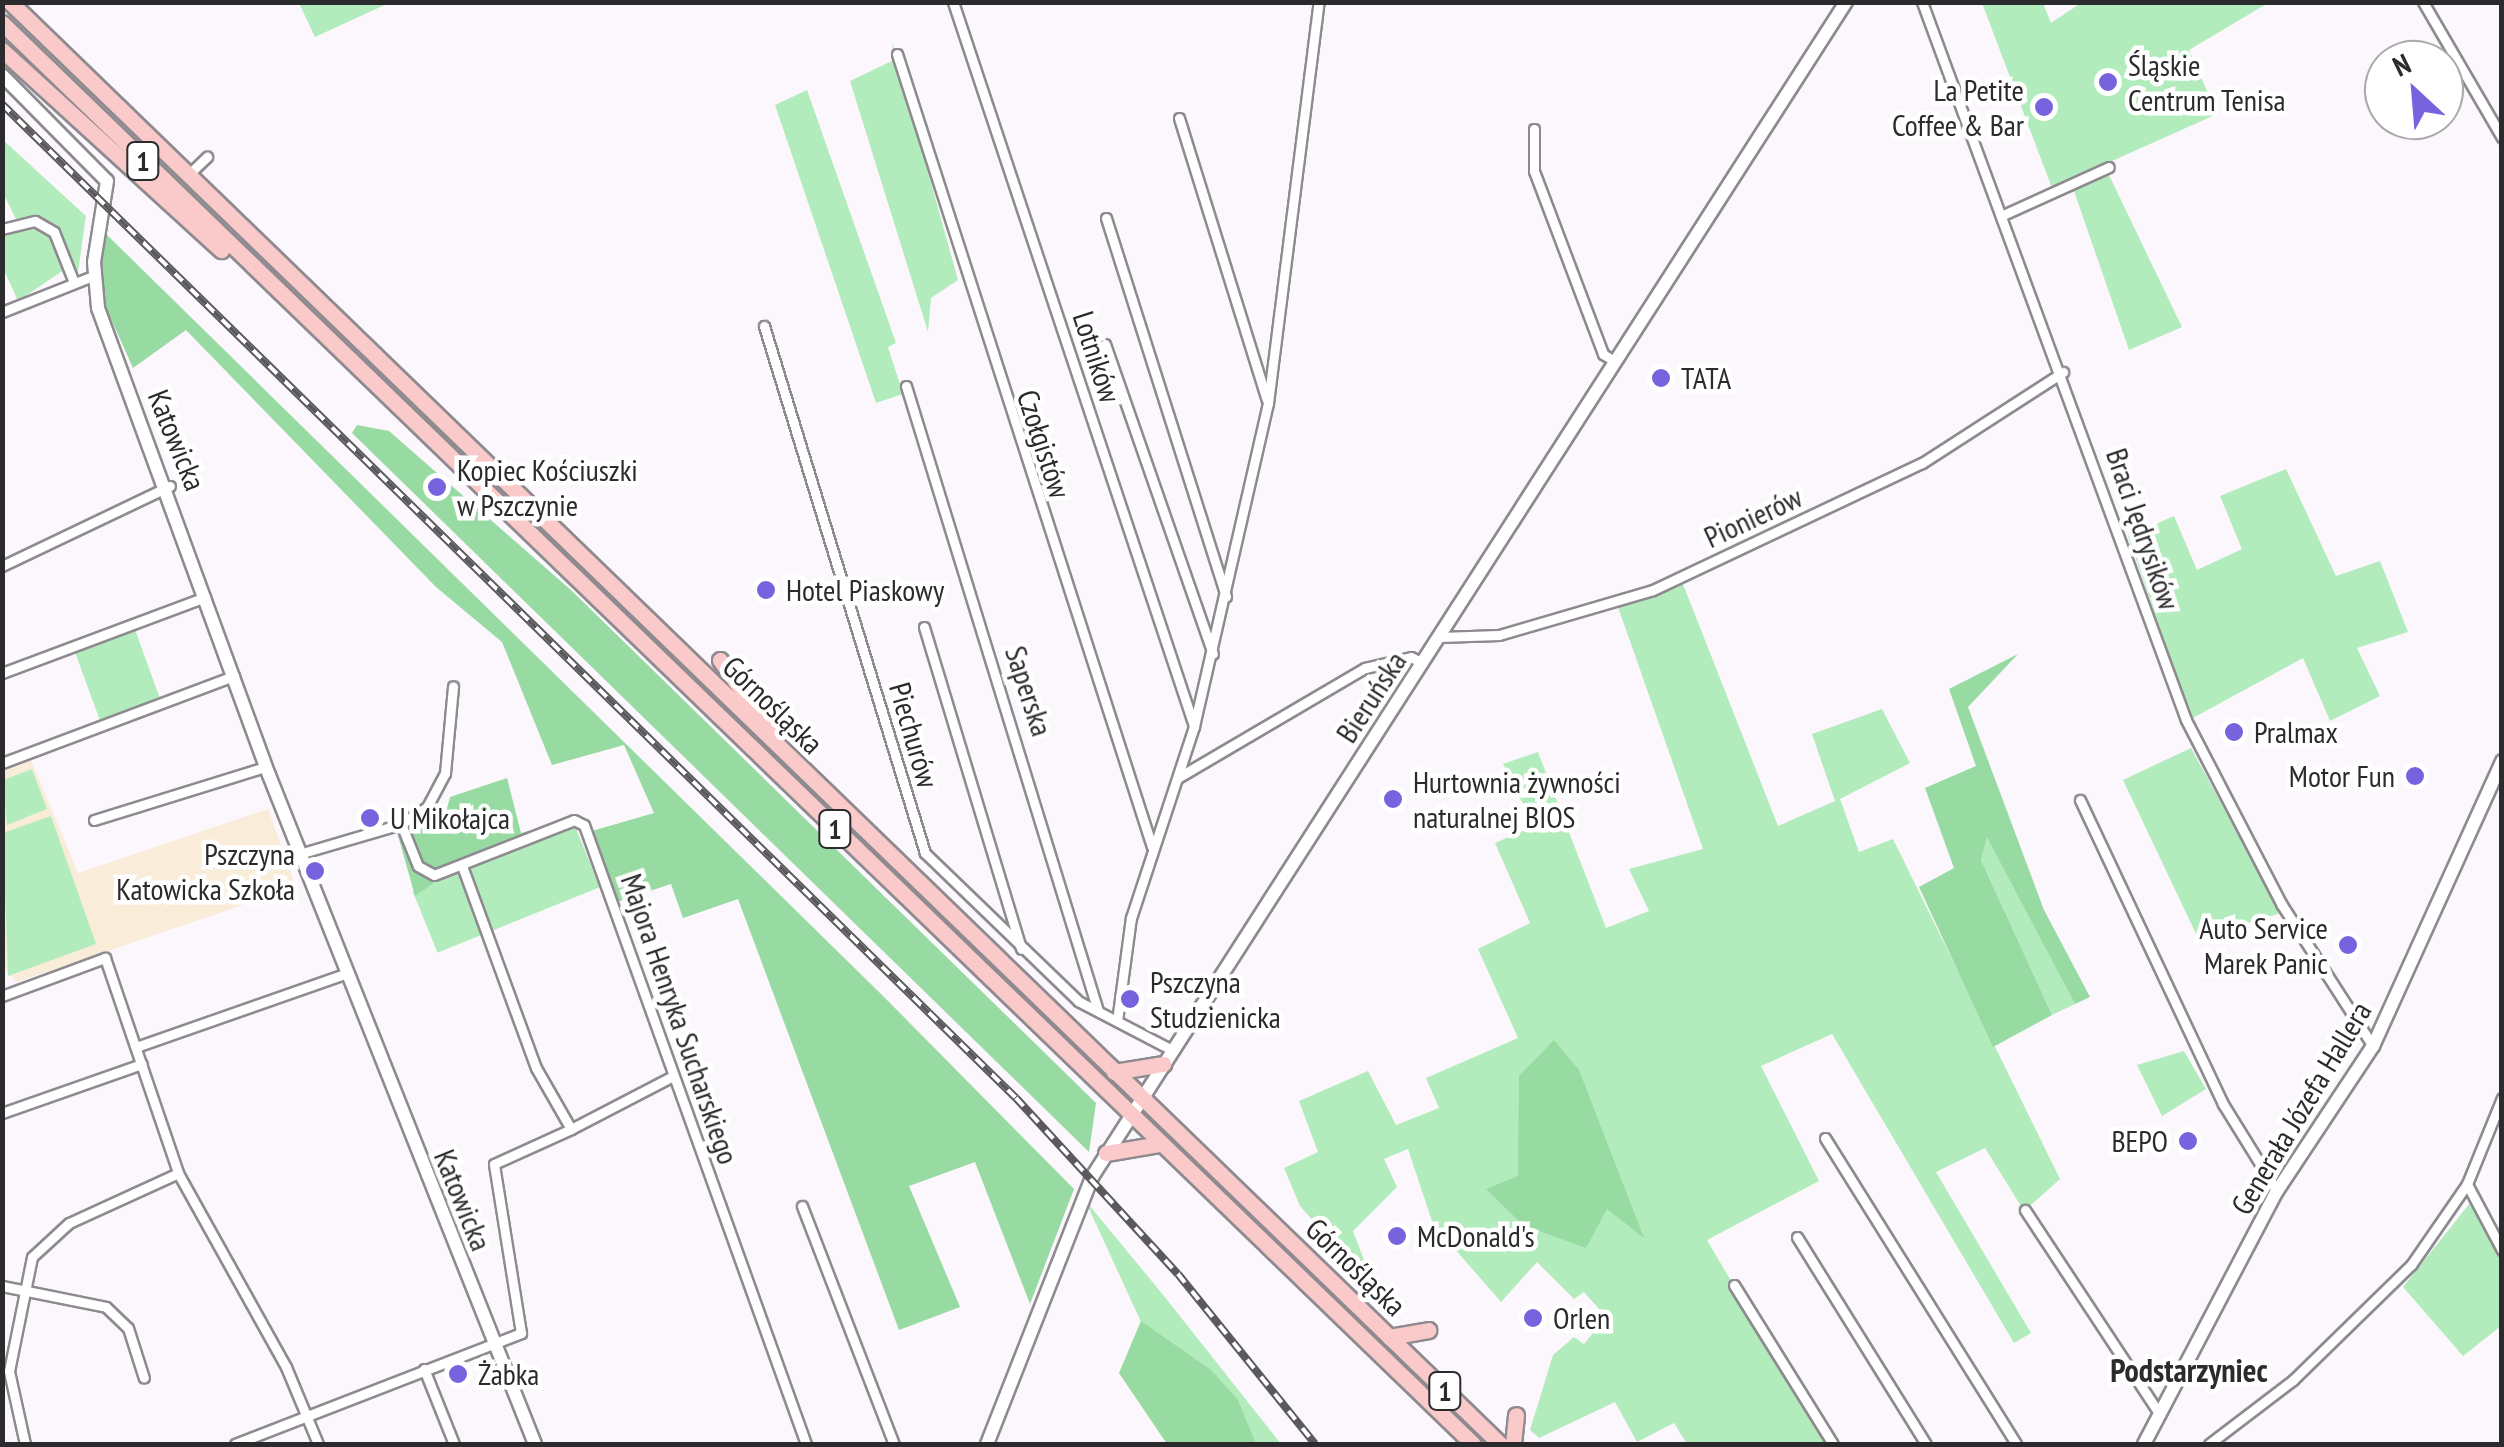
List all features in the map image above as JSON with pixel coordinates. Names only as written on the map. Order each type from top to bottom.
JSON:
[{"type":"main road","name":"Górnośląska","points":[[10,2],[186,177],[1500,1444]]},
{"type":"main road","name":"Górnośląska","points":[[2,23],[282,300],[1473,1444]]},
{"type":"main road","points":[[2,50],[94,142],[282,300]]},
{"type":"main road","points":[[720,660],[784,754]]},
{"type":"main road","points":[[1114,1072],[1162,1064]]},
{"type":"main road","points":[[1106,1153],[1160,1144]]},
{"type":"main road","points":[[1389,1337],[1428,1330]]},
{"type":"main road","points":[[1513,1444],[1516,1415]]},
{"type":"street","name":"Lotników","points":[[953,2],[1194,726]]},
{"type":"street","points":[[1117,1021],[1152,847],[1194,726],[1268,403],[1319,2]]},
{"type":"street","name":"Bieruńska","points":[[987,1444],[1106,1153],[1846,2]]},
{"type":"street","name":"Braci Jędrysików","points":[[1922,2],[2062,372],[2186,720],[2282,906],[2374,1046]]},
{"type":"street","points":[[2423,2],[2502,138]]},
{"type":"street","name":"Czołgistów","points":[[896,54],[1152,847]]},
{"type":"street","name":"Katowicka","points":[[2,76],[108,181],[93,276],[266,767],[535,1444]]},
{"type":"street","points":[[1179,118],[1268,403]]},
{"type":"street","points":[[1534,129],[1534,171],[1603,354],[1616,362]]},
{"type":"street","points":[[186,177],[207,158]]},
{"type":"street","points":[[2003,215],[2109,167]]},
{"type":"street","points":[[1106,218],[1226,597]]},
{"type":"street","points":[[2,229],[20,221],[54,232],[73,280]]},
{"type":"street","points":[[2,312],[73,280],[93,276]]},
{"type":"street","name":"Piechurów","points":[[764,326],[917,834],[938,871],[1022,952],[1098,1012],[1172,1050]]},
{"type":"street","name":"Lotników","points":[[1105,344],[1212,654]]},
{"type":"street","name":"Pionierów","points":[[1440,637],[1454,644],[1500,636],[1669,583],[1922,463],[2062,372]]},
{"type":"street","name":"Saperska","points":[[906,386],[1098,1012]]},
{"type":"street","points":[[2,566],[170,486]]},
{"type":"street","points":[[2,674],[208,596]]},
{"type":"street","points":[[924,627],[1022,952]]},
{"type":"street","points":[[1178,777],[1365,668],[1411,656],[1423,663]]},
{"type":"street","points":[[2,763],[234,676]]},
{"type":"street","points":[[299,854],[402,824],[440,791],[453,686]]},
{"type":"street","name":"Generała Józefa Hallera","points":[[2144,1444],[2276,1191],[2374,1046],[2502,761]]},
{"type":"street","points":[[94,820],[266,767]]},
{"type":"street","points":[[2080,800],[2224,1104],[2276,1191]]},
{"type":"street","name":"Majora Henryka Sucharskiego","points":[[402,824],[423,873],[463,868],[574,820],[584,825],[806,1444]]},
{"type":"street","points":[[463,868],[492,935],[536,1068],[571,1129],[673,1076]]},
{"type":"street","points":[[3,993],[105,958],[178,1172],[318,1444]]},
{"type":"street","points":[[136,1047],[348,972]]},
{"type":"street","points":[[2,1113],[142,1064]]},
{"type":"street","points":[[2210,1444],[2293,1380],[2411,1265],[2468,1184],[2502,1098]]},
{"type":"street","name":"Katowicka","points":[[494,1340],[520,1332],[494,1164],[571,1129]]},
{"type":"street","points":[[1825,1138],[2016,1444]]},
{"type":"street","points":[[24,1444],[9,1371],[25,1290],[42,1244],[178,1172]]},
{"type":"street","points":[[2468,1184],[2502,1250]]},
{"type":"street","points":[[802,1206],[894,1444]]},
{"type":"street","points":[[2025,1210],[2160,1415]]},
{"type":"street","points":[[1797,1238],[1926,1444]]},
{"type":"street","points":[[1734,1284],[1833,1444]]},
{"type":"street","points":[[2,1286],[106,1306],[128,1328],[144,1378]]},
{"type":"street","points":[[235,1444],[494,1340]]},
{"type":"street","points":[[424,1369],[454,1444]]},
{"type":"shaded area","points":[[31,760],[78,873],[268,809],[296,887],[17,982],[3,967],[2,770]]},
{"type":"green space","points":[[299,3],[389,3],[315,37]]},
{"type":"green space","name":"Śląskie Centrum Tenisa","points":[[1982,3],[2043,3],[2051,23],[2081,3],[2268,3],[2189,50],[2217,114],[2052,188]]},
{"type":"green space","points":[[892,42],[958,280],[931,298],[928,332],[850,81],[894,60]]},
{"type":"green space","points":[[807,90],[896,343],[888,347],[903,394],[876,403],[775,105]]},
{"type":"green space","points":[[2,139],[86,216],[78,272],[55,229],[37,216],[16,219],[3,193]]},
{"type":"green space","points":[[2108,173],[2182,327],[2129,350],[2074,191]]},
{"type":"green space","points":[[27,227],[51,235],[64,270],[18,301],[3,268],[2,235]]},
{"type":"green space","points":[[105,233],[884,997],[1074,1189],[1030,1304],[975,1162],[909,1186],[960,1307],[899,1330],[738,899],[683,918],[671,884],[617,902],[592,831],[654,813],[624,745],[552,765],[502,642],[436,587],[186,330],[133,368],[99,292]]},
{"type":"green space","points":[[357,425],[389,431],[572,591],[1096,1103],[1089,1152],[352,433]]},
{"type":"green space","points":[[2286,469],[2336,576],[2380,561],[2408,632],[2357,648],[2380,696],[2330,721],[2303,658],[2191,719],[2128,536],[2174,516],[2197,570],[2242,549],[2220,496]]},
{"type":"green space","points":[[1683,584],[1778,826],[1835,801],[1812,734],[1882,709],[1910,763],[1840,799],[1859,852],[1893,839],[2060,1179],[2024,1211],[1985,1148],[1936,1172],[2031,1333],[2014,1343],[1832,1034],[1761,1066],[1819,1181],[1707,1240],[1827,1444],[1687,1444],[1674,1423],[1637,1442],[1615,1402],[1539,1438],[1530,1430],[1553,1355],[1574,1337],[1584,1344],[1606,1317],[1584,1292],[1574,1299],[1537,1262],[1501,1302],[1433,1224],[1408,1149],[1384,1159],[1397,1187],[1353,1231],[1376,1292],[1300,1206],[1284,1168],[1318,1152],[1299,1101],[1368,1071],[1396,1125],[1439,1108],[1426,1078],[1518,1038],[1478,949],[1530,923],[1495,843],[1534,826],[1503,764],[1538,752],[1606,928],[1649,911],[1629,869],[1703,849],[1618,607]]},
{"type":"green space","points":[[134,627],[160,698],[100,720],[74,649]]},
{"type":"green space","points":[[2018,654],[1968,707],[2044,910],[2090,997],[2075,1004],[1987,837],[1981,860],[2052,1015],[1993,1047],[1919,887],[1954,868],[1925,788],[1976,766],[1949,689]]},
{"type":"green space","points":[[2191,748],[2281,913],[2198,938],[2123,780]]},
{"type":"green space","points":[[32,769],[47,809],[7,825],[3,780]]},
{"type":"green space","points":[[507,778],[521,833],[547,826],[467,860],[415,896],[397,832],[444,820],[450,797]]},
{"type":"green space","points":[[51,816],[96,944],[8,976],[3,833]]},
{"type":"green space","points":[[575,826],[600,887],[437,953],[413,892]]},
{"type":"green space","points":[[1987,835],[2075,1004],[2052,1015],[1981,860]]},
{"type":"green space","points":[[1554,1040],[1579,1070],[1644,1238],[1607,1209],[1586,1248],[1523,1225],[1486,1189],[1518,1176],[1519,1076]]},
{"type":"green space","points":[[2184,1051],[2206,1089],[2162,1116],[2137,1065]]},
{"type":"green space","points":[[1085,1200],[1164,1296],[1281,1444],[1197,1444]]},
{"type":"green space","points":[[2470,1203],[2501,1255],[2501,1326],[2463,1356],[2403,1287]]},
{"type":"green space","points":[[1141,1321],[1211,1370],[1238,1400],[1256,1444],[1167,1444],[1119,1373]]},
{"type":"railway","points":[[2,104],[1016,1098],[1178,1274],[1315,1444]]},
{"type":"place","name":"Śląskie Centrum Tenisa","points":[[2108,82]]},
{"type":"place","name":"La Petite Coffee & Bar","points":[[2044,107]]},
{"type":"place","name":"TATA","points":[[1661,378]]},
{"type":"place","name":"Kopiec Kościuszki w Pszczynie","points":[[437,487]]},
{"type":"place","name":"Hotel Piaskowy","points":[[766,590]]},
{"type":"place","name":"Pralmax","points":[[2234,732]]},
{"type":"place","name":"Motor Fun","points":[[2415,776]]},
{"type":"place","name":"Hurtownia żywności naturalnej BIOS","points":[[1393,799]]},
{"type":"place","name":"U Mikołajca","points":[[370,818]]},
{"type":"place","name":"Pszczyna Katowicka Szkoła","points":[[315,871]]},
{"type":"place","name":"Auto Service Marek Panic","points":[[2348,945]]},
{"type":"place","name":"Pszczyna Studzienicka","points":[[1130,999]]},
{"type":"place","name":"BEPO","points":[[2188,1141]]},
{"type":"place","name":"McDonald's","points":[[1397,1236]]},
{"type":"place","name":"Orlen","points":[[1533,1318]]},
{"type":"place","name":"Żabka","points":[[458,1374]]},
{"type":"district","name":"Podstarzyniec","points":[[2189,1370]]}]
